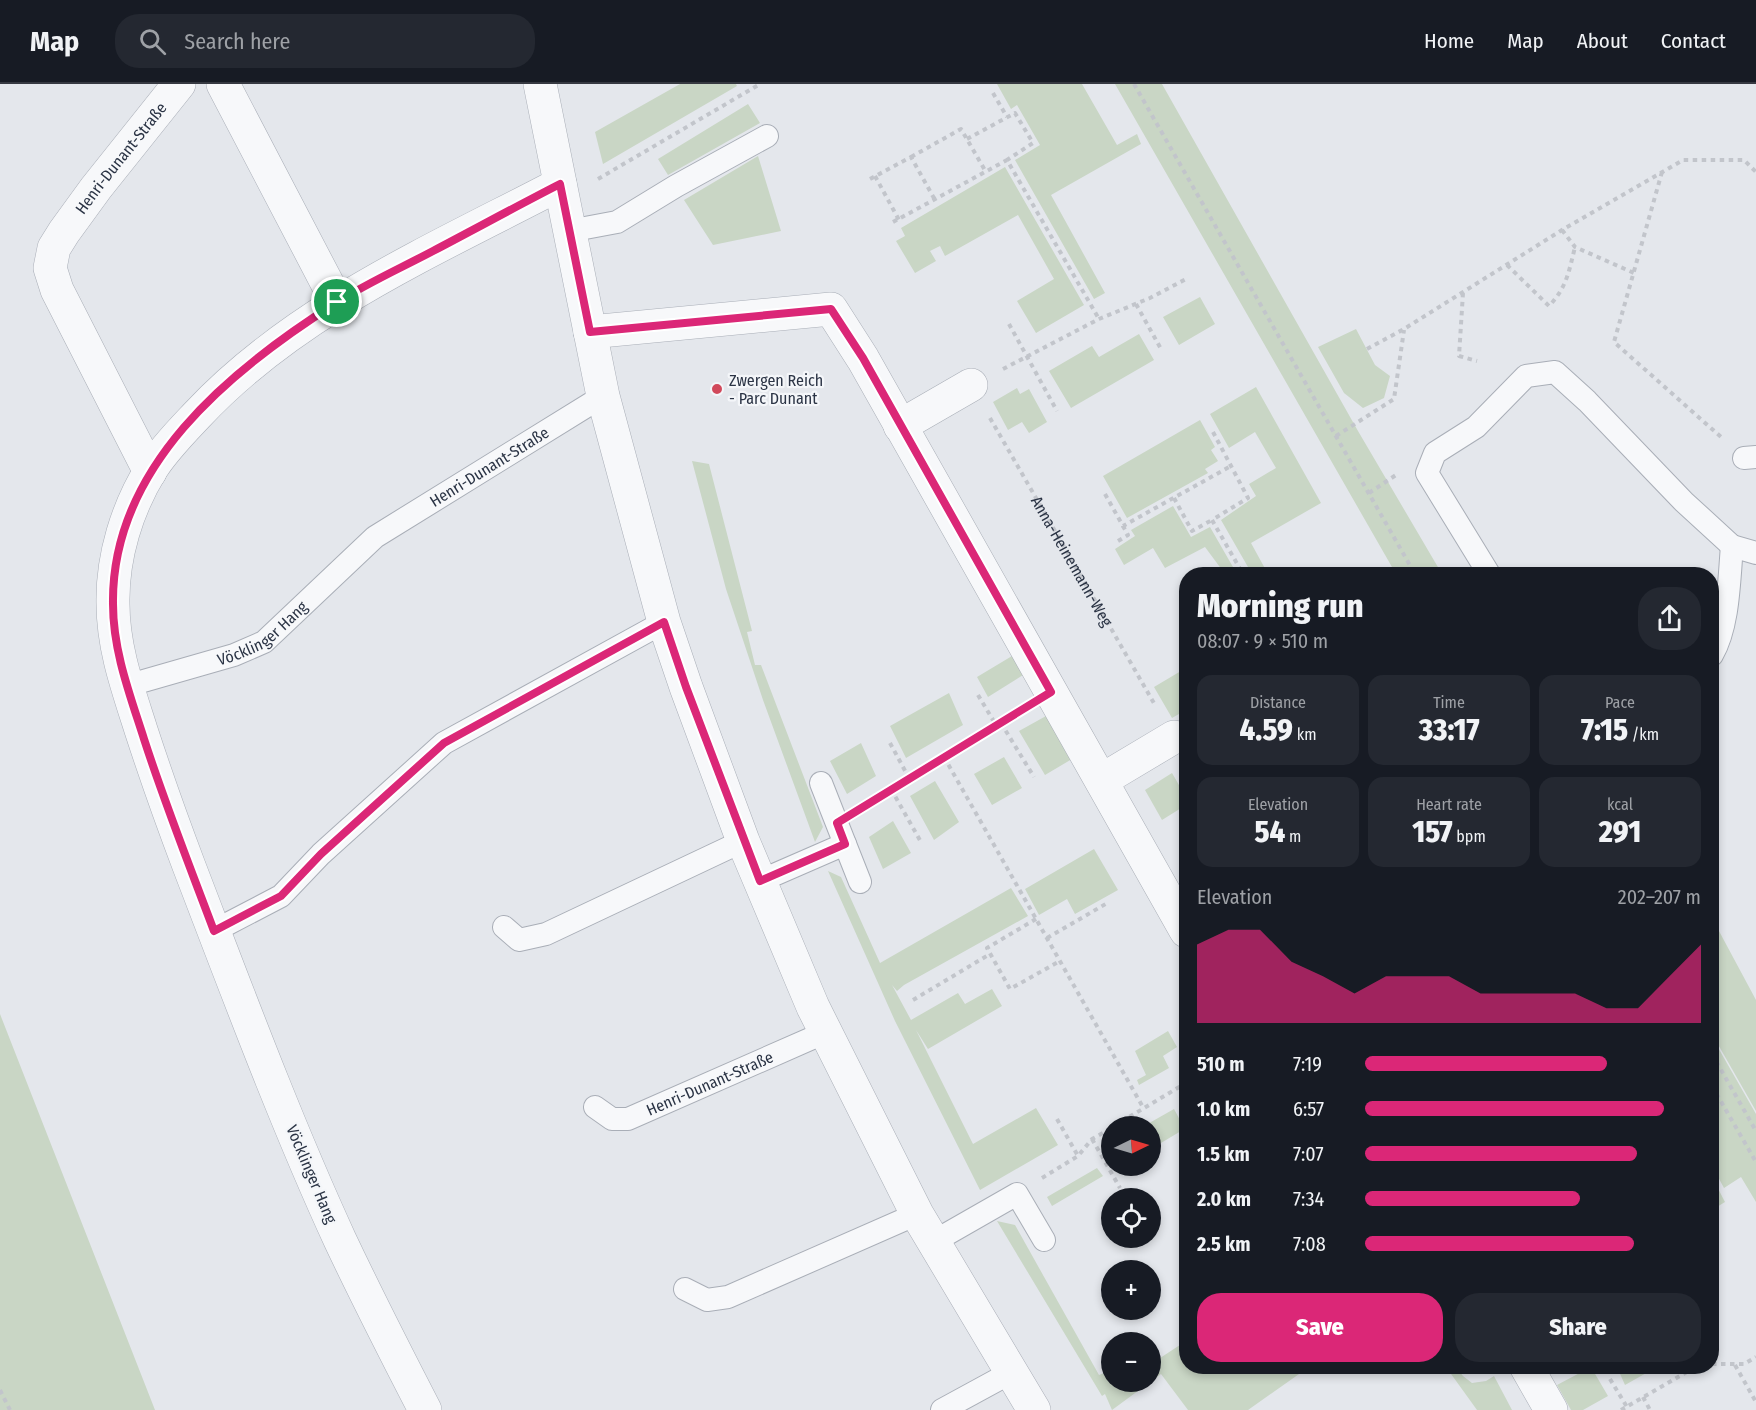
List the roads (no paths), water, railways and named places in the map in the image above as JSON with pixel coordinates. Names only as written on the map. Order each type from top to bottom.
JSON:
[{"type":"street","name":"Henri-Dunant-Straße","points":[[150,472],[57,290],[50,268],[54,248],[64,232],[179,84]]},
{"type":"street","points":[[223,84],[337,302]]},
{"type":"street","points":[[540,84],[603,396],[664,622],[686,687],[760,881],[826,1032],[917,1214],[1034,1410]]},
{"type":"street","name":"Vöcklinger Hang","points":[[425,1410],[339,1238],[277,1091],[214,931],[176,831],[126,686],[118,654],[112,603],[119,547],[127,518],[150,472],[163,452],[214,397],[256,358],[337,302],[561,191]]},
{"type":"street","points":[[590,332],[831,309],[863,358],[1179,918]]},
{"type":"street","points":[[900,426],[971,385]]},
{"type":"street","points":[[1102,780],[1174,737]]},
{"type":"street","points":[[1531,1374],[1551,1410]]},
{"type":"lane","points":[[569,231],[617,222],[767,135]]},
{"type":"lane","points":[[1485,567],[1427,472],[1435,453],[1476,427],[1526,376],[1556,372],[1587,401],[1672,492],[1732,546],[1756,553]]},
{"type":"lane","name":"Henri-Dunant-Straße","points":[[375,537],[603,396]]},
{"type":"lane","name":"Vöcklinger Hang","points":[[126,686],[234,654],[264,642],[375,537]]},
{"type":"lane","points":[[1719,643],[1728,593],[1732,546]]},
{"type":"lane","points":[[214,931],[281,896],[321,854],[444,743],[664,622]]},
{"type":"lane","points":[[821,783],[860,882]]},
{"type":"lane","points":[[504,927],[519,940],[546,934],[744,841]]},
{"type":"lane","points":[[760,881],[845,844]]},
{"type":"lane","name":"Henri-Dunant-Straße","points":[[595,1107],[612,1119],[628,1119],[826,1032]]},
{"type":"lane","points":[[933,1242],[1017,1194],[1044,1240]]},
{"type":"lane","points":[[685,1289],[707,1300],[728,1297],[917,1214]]},
{"type":"lane","points":[[942,1410],[1010,1373]]},
{"type":"place","name":"Zwergen Reich - Parc Dunant","points":[[717,389]]}]
